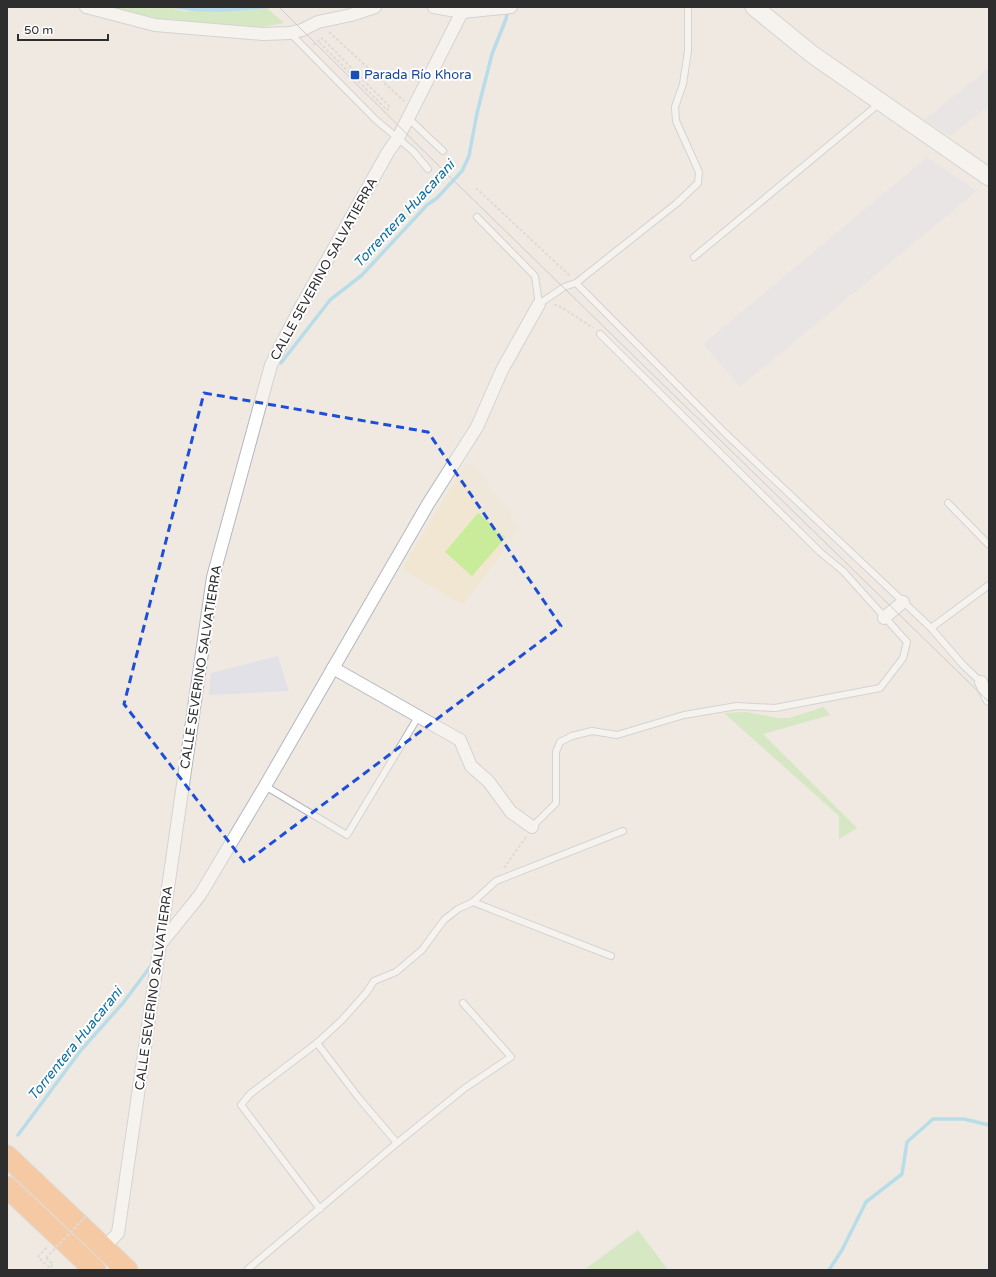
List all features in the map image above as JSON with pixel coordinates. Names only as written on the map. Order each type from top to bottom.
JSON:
[{"type":"highway","points":[[7,1156],[127,1270]]},
{"type":"highway","points":[[7,1187],[95,1270]]},
{"type":"main road","points":[[754,7],[813,55],[989,177]]},
{"type":"street","points":[[86,7],[156,25],[262,34],[290,33],[302,30],[318,22],[351,15],[375,7]]},
{"type":"street","points":[[434,7],[462,12],[506,8]]},
{"type":"street","name":"CALLE SEVERINO SALVATIERRA","points":[[104,1248],[118,1233],[213,577],[271,365],[298,312],[388,152],[398,138],[462,12]]},
{"type":"street","points":[[161,943],[200,895],[265,786],[428,504],[477,427],[502,370],[539,304]]},
{"type":"street","points":[[884,618],[903,602]]},
{"type":"street","points":[[333,668],[460,740],[471,766],[489,782],[511,812],[532,827]]},
{"type":"street","points":[[985,685],[989,699]]},
{"type":"lane","points":[[478,217],[535,276],[539,304],[564,287],[576,283],[677,203],[698,182],[699,172],[676,121],[675,107],[683,84],[688,51],[688,7]]},
{"type":"lane","points":[[290,33],[376,120],[413,151],[428,169]]},
{"type":"lane","points":[[694,257],[881,102]]},
{"type":"lane","points":[[410,114],[443,151]]},
{"type":"lane","points":[[576,283],[725,433],[932,628],[963,665],[985,685]]},
{"type":"lane","points":[[532,827],[556,803],[556,752],[560,742],[572,736],[592,731],[617,735],[684,715],[737,706],[775,708],[880,688],[903,658],[907,642],[842,571],[820,552],[600,334]]},
{"type":"lane","points":[[948,503],[989,544]]},
{"type":"lane","points":[[932,628],[989,584]]},
{"type":"lane","points":[[265,786],[347,835],[418,717]]},
{"type":"lane","points":[[320,1208],[241,1105],[250,1094],[317,1043],[342,1020],[366,993],[374,981],[396,972],[422,950],[444,920],[458,909],[473,902],[496,881],[622,831]]},
{"type":"lane","points":[[473,902],[611,956]]},
{"type":"lane","points":[[248,1269],[397,1143],[465,1088],[511,1058],[463,1003]]},
{"type":"lane","points":[[317,1043],[358,1097],[397,1143]]},
{"type":"path","points":[[318,22],[410,114]]},
{"type":"path","points":[[322,38],[390,107],[387,110],[319,42],[322,38]]},
{"type":"path","points":[[476,188],[576,283]]},
{"type":"path","points":[[539,304],[558,305],[600,334]]},
{"type":"path","points":[[496,881],[532,827]]},
{"type":"path","points":[[38,1257],[50,1268],[53,1264],[46,1258],[87,1215]]},
{"type":"highlighted area","points":[[204,393],[428,432],[561,626],[245,863],[124,704]]},
{"type":"shaded area","points":[[989,68],[989,106],[950,136],[924,120]]},
{"type":"shaded area","points":[[927,157],[977,191],[740,387],[703,344]]},
{"type":"shaded area","points":[[468,463],[474,465],[521,528],[463,605],[402,569],[463,467]]},
{"type":"shaded area","points":[[278,656],[289,691],[209,695],[211,673]]},
{"type":"green space","points":[[107,7],[170,7],[183,11],[235,11],[267,8],[284,23],[252,29],[170,21]]},
{"type":"green space","points":[[478,513],[506,537],[472,576],[445,552]]},
{"type":"green space","points":[[824,707],[830,715],[763,734],[857,828],[839,839],[839,816],[724,713],[746,712],[777,718],[789,718]]},
{"type":"green space","points":[[638,1230],[668,1270],[584,1270]]},
{"type":"water","points":[[170,7],[280,7],[211,12],[183,10]]},
{"type":"waterway","name":"Torrentera Huacarani","points":[[281,363],[330,300],[362,275],[427,205],[437,198],[462,171],[469,156],[477,113],[492,54],[508,10]]},
{"type":"waterway","name":"Torrentera Huacarani","points":[[18,1135],[81,1050],[123,1003],[150,967]]},
{"type":"waterway","points":[[829,1270],[842,1250],[866,1202],[902,1174],[907,1142],[933,1119],[964,1119],[989,1125]]},
{"type":"tram line","points":[[279,7],[449,176],[989,702]]},
{"type":"place","name":"Parada Río Khora","points":[[355,75]]}]
